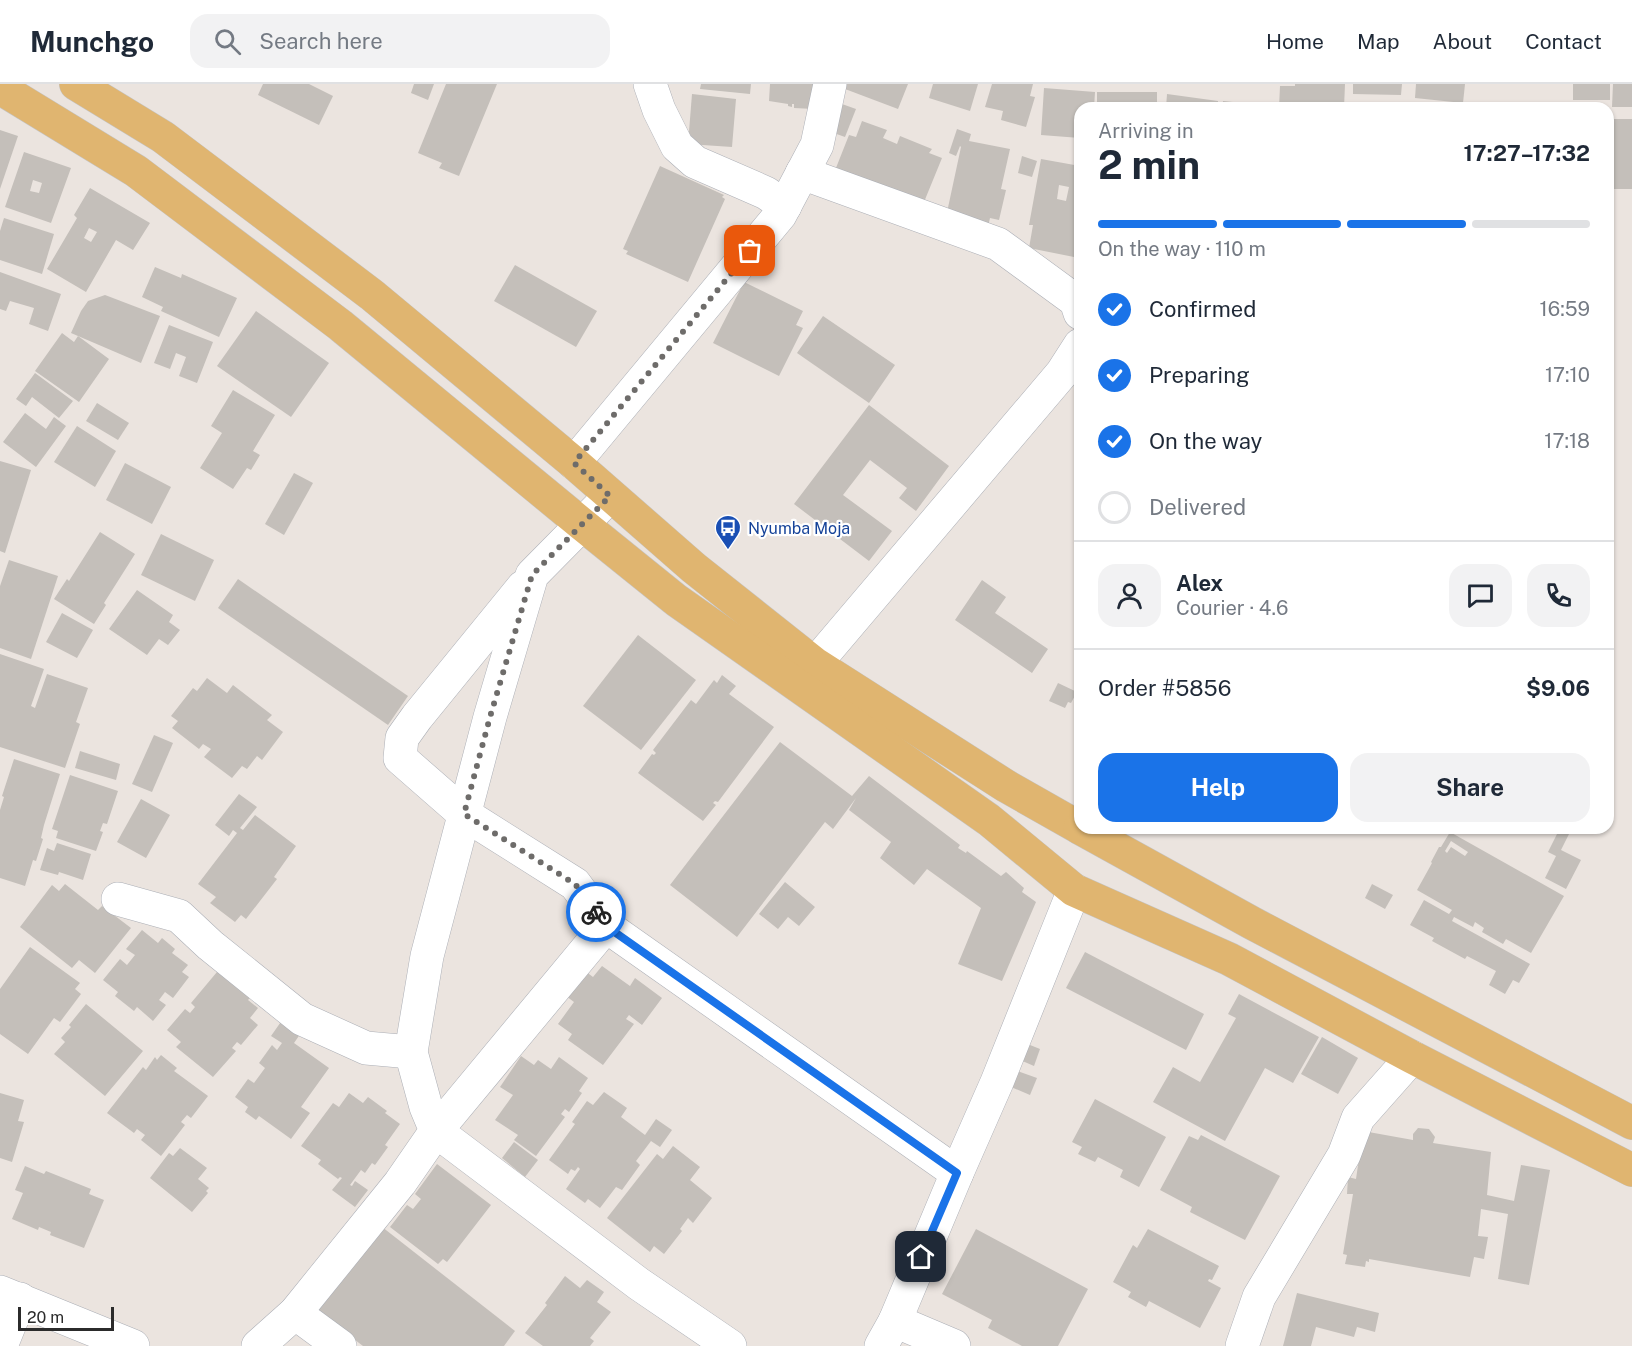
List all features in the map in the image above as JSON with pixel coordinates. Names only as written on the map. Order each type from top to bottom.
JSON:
[{"type":"main road","points":[[76,84],[163,137],[372,295],[574,463],[694,568],[815,664],[1006,786],[1074,825]]},
{"type":"main road","points":[[0,88],[136,171],[340,325],[685,607],[989,820],[1074,890],[1229,959],[1412,1058],[1632,1170]]},
{"type":"main road","points":[[1091,834],[1252,923],[1632,1123]]},
{"type":"street","points":[[650,84],[659,110],[677,146],[695,162],[766,193],[785,206]]},
{"type":"street","points":[[574,463],[780,215],[817,145],[830,84]]},
{"type":"street","points":[[802,173],[998,244],[1074,300]]},
{"type":"street","points":[[815,664],[1062,373],[1074,354]]},
{"type":"street","points":[[610,496],[532,575],[417,717],[402,738],[400,758],[464,814],[575,884],[606,926],[957,1173]]},
{"type":"street","points":[[532,575],[490,717],[427,956],[411,1052],[426,1107],[436,1131],[639,1284],[730,1346]]},
{"type":"street","points":[[954,1346],[888,1334],[997,1082],[1074,890]]},
{"type":"street","points":[[118,899],[179,916],[210,945],[302,1020],[366,1048],[411,1052]]},
{"type":"street","points":[[258,1346],[295,1313],[400,1183],[436,1131],[606,926]]},
{"type":"street","points":[[1242,1346],[1259,1297],[1344,1155],[1358,1118],[1412,1058]]},
{"type":"street","points":[[1,1346],[10,1295],[133,1346]]},
{"type":"street","points":[[295,1313],[340,1346]]},
{"type":"building","points":[[263,84],[309,84],[333,96],[319,125],[258,95]]},
{"type":"building","points":[[414,84],[434,84],[428,100],[411,93]]},
{"type":"building","points":[[446,84],[497,84],[459,176],[439,168],[442,163],[418,153]]},
{"type":"building","points":[[701,84],[751,84],[750,94],[700,89]]},
{"type":"building","points":[[770,84],[814,84],[814,109],[794,108],[794,104],[792,107],[788,104],[769,101]]},
{"type":"building","points":[[847,84],[908,84],[898,109],[845,89]]},
{"type":"building","points":[[933,84],[978,84],[970,111],[929,98]]},
{"type":"building","points":[[992,84],[1033,84],[1030,96],[1035,97],[1026,127],[1001,120],[1003,111],[985,107]]},
{"type":"building","points":[[1295,84],[1345,84],[1344,102],[1279,102],[1280,86],[1295,86]]},
{"type":"building","points":[[1353,84],[1402,84],[1401,95],[1353,94]]},
{"type":"building","points":[[1416,84],[1465,84],[1463,102],[1415,98]]},
{"type":"building","points":[[1573,84],[1610,84],[1610,100],[1573,100]]},
{"type":"building","points":[[1613,84],[1632,84],[1632,107],[1614,107]]},
{"type":"building","points":[[1044,88],[1095,92],[1094,102],[1074,102],[1074,138],[1041,135]]},
{"type":"building","points":[[1097,92],[1157,92],[1157,102],[1097,102]]},
{"type":"building","points":[[692,94],[736,99],[732,147],[688,144]]},
{"type":"building","points":[[1167,94],[1218,101],[1218,102],[1166,102]]},
{"type":"building","points":[[842,104],[856,109],[845,137],[831,132]]},
{"type":"building","points":[[1614,119],[1632,119],[1632,189],[1614,189]]},
{"type":"building","points":[[862,121],[887,130],[883,138],[897,144],[900,136],[932,149],[929,153],[942,158],[924,202],[834,173],[849,135],[856,137]]},
{"type":"building","points":[[957,129],[971,134],[969,141],[1010,149],[1001,189],[1006,190],[999,220],[990,218],[987,231],[946,217],[961,147],[956,156],[949,153]]},
{"type":"building","points":[[0,130],[18,136],[0,189]]},
{"type":"building","points":[[24,152],[71,168],[51,223],[5,207]],"holes":[[[33,180],[42,183],[39,193],[30,191]]]},
{"type":"building","points":[[1022,156],[1037,161],[1032,177],[1018,173]]},
{"type":"building","points":[[1041,159],[1074,165],[1074,257],[1029,248],[1033,225],[1029,225]],"holes":[[[1059,185],[1069,187],[1066,201],[1057,199]]]},
{"type":"building","points":[[660,166],[724,195],[722,197],[725,199],[688,282],[626,254],[628,251],[623,249]]},
{"type":"building","points":[[90,188],[150,223],[133,250],[116,240],[86,292],[47,269],[77,218],[74,215]],"holes":[[[89,228],[97,232],[91,242],[84,238]]]},
{"type":"building","points":[[4,218],[54,234],[42,274],[0,260],[0,231]]},
{"type":"building","points":[[515,265],[597,311],[576,347],[494,301]]},
{"type":"building","points":[[155,267],[181,278],[182,274],[237,298],[219,337],[161,311],[163,307],[142,297]]},
{"type":"building","points":[[0,272],[61,294],[48,331],[29,324],[34,308],[10,301],[6,311],[0,309]]},
{"type":"building","points":[[744,282],[803,311],[796,325],[803,328],[779,376],[713,343]]},
{"type":"building","points":[[105,295],[160,316],[141,363],[71,333],[88,301]]},
{"type":"building","points":[[256,311],[329,363],[291,417],[217,366]]},
{"type":"building","points":[[823,316],[895,365],[869,403],[797,353]]},
{"type":"building","points":[[169,325],[213,342],[197,383],[179,376],[186,357],[176,353],[170,369],[154,363]]},
{"type":"building","points":[[62,333],[74,342],[78,336],[109,359],[79,402],[35,371]]},
{"type":"building","points":[[35,373],[73,401],[59,418],[32,397],[26,406],[16,399]]},
{"type":"building","points":[[233,390],[275,415],[253,451],[260,455],[251,470],[247,468],[233,489],[200,468],[222,433],[211,426]]},
{"type":"building","points":[[97,403],[129,423],[118,440],[86,421]]},
{"type":"building","points":[[869,405],[949,466],[916,511],[899,498],[907,488],[870,460],[843,495],[892,531],[869,561],[794,504]]},
{"type":"building","points":[[25,413],[46,429],[54,417],[66,426],[36,467],[3,442]]},
{"type":"building","points":[[77,426],[116,451],[95,487],[54,462]]},
{"type":"building","points":[[0,461],[31,470],[5,553],[0,551]]},
{"type":"building","points":[[125,463],[171,487],[152,524],[106,500]]},
{"type":"building","points":[[294,473],[313,483],[284,535],[265,524]]},
{"type":"building","points":[[100,532],[135,554],[104,603],[106,605],[94,624],[54,599],[67,579],[69,581]]},
{"type":"building","points":[[161,534],[214,560],[195,601],[141,575]]},
{"type":"building","points":[[9,560],[58,576],[31,659],[0,648],[0,586]]},
{"type":"building","points":[[238,579],[408,696],[388,725],[218,608]]},
{"type":"building","points":[[982,580],[1006,597],[995,613],[1048,649],[1032,673],[955,620]]},
{"type":"building","points":[[137,590],[173,615],[169,622],[180,630],[168,645],[159,639],[147,655],[109,629]]},
{"type":"building","points":[[62,613],[93,630],[77,658],[46,642]]},
{"type":"building","points":[[638,635],[696,680],[641,750],[583,706]]},
{"type":"building","points":[[0,654],[44,669],[31,706],[35,708],[47,674],[88,688],[76,722],[80,724],[65,768],[0,747]]},
{"type":"building","points":[[722,675],[736,686],[729,694],[774,727],[718,802],[713,803],[716,805],[703,821],[638,773],[652,754],[656,753],[653,750],[691,700],[696,704],[714,680],[717,683]]},
{"type":"building","points":[[207,678],[227,693],[233,685],[272,715],[267,720],[283,732],[262,760],[257,756],[247,769],[242,766],[232,778],[204,757],[211,749],[203,744],[199,749],[172,728],[178,721],[171,716],[193,688],[197,691]]},
{"type":"building","points":[[1058,683],[1074,691],[1074,698],[1065,708],[1049,701]]},
{"type":"building","points":[[154,735],[173,743],[152,792],[132,784]]},
{"type":"building","points":[[780,742],[852,796],[869,776],[960,845],[958,848],[966,853],[967,851],[1001,876],[1006,872],[1024,888],[1022,892],[1036,902],[1002,981],[958,964],[981,908],[927,869],[914,885],[880,858],[891,842],[849,810],[856,798],[833,829],[825,822],[737,937],[670,885]]},
{"type":"building","points":[[80,751],[120,764],[116,780],[75,768]]},
{"type":"building","points":[[14,759],[60,774],[44,825],[41,838],[43,839],[36,861],[33,860],[25,886],[0,878],[0,810]]},
{"type":"building","points":[[70,775],[118,791],[107,824],[103,823],[100,831],[103,832],[96,851],[56,838],[58,831],[52,829]]},
{"type":"building","points":[[239,794],[257,807],[240,828],[243,830],[255,815],[296,846],[274,877],[277,879],[246,919],[241,915],[235,922],[210,903],[216,897],[198,884],[237,833],[233,830],[229,836],[215,825]]},
{"type":"building","points":[[141,799],[170,815],[146,858],[117,842]]},
{"type":"building","points":[[1449,834],[1454,834],[1564,896],[1531,953],[1506,939],[1503,944],[1482,932],[1484,928],[1475,922],[1473,927],[1454,917],[1452,921],[1530,964],[1519,983],[1513,980],[1505,994],[1489,985],[1496,971],[1467,956],[1465,959],[1432,941],[1434,938],[1410,925],[1424,900],[1449,914],[1452,910],[1417,890],[1439,847]],"holes":[[[1451,841],[1468,852],[1465,856],[1451,847],[1447,853],[1445,851]]]},
{"type":"building","points":[[1557,834],[1569,834],[1561,850],[1581,860],[1566,889],[1545,878],[1556,856],[1548,852]]},
{"type":"building","points":[[57,843],[91,854],[83,880],[59,872],[58,875],[40,870],[47,848],[54,851]]},
{"type":"building","points":[[785,882],[815,907],[799,926],[788,917],[778,929],[759,914]]},
{"type":"building","points":[[65,884],[98,910],[102,906],[131,928],[95,973],[79,960],[72,968],[20,927],[52,885],[59,891]]},
{"type":"building","points":[[1372,884],[1393,895],[1385,909],[1365,898]]},
{"type":"building","points":[[142,930],[158,943],[162,938],[175,949],[172,953],[188,965],[182,972],[189,977],[173,998],[165,992],[159,1000],[166,1005],[153,1021],[137,1007],[134,1011],[115,996],[118,992],[103,980],[120,959],[127,965],[135,955],[126,949]]},
{"type":"building","points":[[30,947],[80,983],[75,989],[81,994],[60,1022],[54,1018],[28,1054],[0,1034],[0,989]]},
{"type":"building","points":[[1085,952],[1204,1014],[1186,1050],[1066,988]]},
{"type":"building","points":[[222,966],[254,993],[248,1000],[258,1008],[250,1018],[258,1025],[241,1045],[237,1042],[232,1048],[236,1051],[213,1077],[176,1047],[181,1042],[167,1030],[185,1009],[190,1013],[195,1007],[191,1003]]},
{"type":"building","points":[[602,966],[630,986],[635,978],[662,998],[642,1025],[629,1015],[626,1019],[634,1024],[603,1065],[568,1040],[572,1034],[558,1024],[574,1002],[566,996],[585,971],[593,977]]},
{"type":"building","points":[[1239,994],[1319,1037],[1293,1083],[1265,1068],[1225,1141],[1153,1102],[1173,1067],[1200,1082],[1236,1018],[1228,1014]]},
{"type":"building","points":[[86,1004],[143,1051],[105,1096],[54,1054],[65,1042],[61,1038],[71,1027],[69,1025]]},
{"type":"building","points":[[285,1016],[303,1030],[294,1043],[329,1068],[301,1107],[310,1113],[291,1139],[259,1116],[256,1120],[245,1112],[248,1107],[235,1097],[248,1079],[254,1083],[265,1068],[259,1063],[272,1045],[277,1050],[282,1043],[271,1036]]},
{"type":"building","points":[[1322,1037],[1358,1058],[1338,1094],[1301,1074]]},
{"type":"building","points":[[1020,1041],[1040,1049],[1034,1066],[1013,1057]]},
{"type":"building","points":[[161,1055],[177,1068],[174,1071],[208,1096],[191,1118],[187,1115],[181,1122],[185,1125],[161,1156],[141,1140],[145,1135],[137,1129],[134,1133],[107,1113],[143,1067],[146,1070],[155,1057],[157,1060]]},
{"type":"building","points":[[521,1056],[534,1065],[538,1060],[551,1069],[559,1057],[588,1078],[579,1091],[582,1093],[569,1112],[565,1109],[561,1114],[565,1117],[536,1156],[514,1140],[518,1135],[495,1120],[513,1095],[500,1087]]},
{"type":"building","points":[[1012,1069],[1037,1078],[1030,1095],[1004,1084]]},
{"type":"building","points":[[604,1092],[627,1108],[621,1117],[645,1135],[656,1119],[672,1130],[660,1147],[651,1141],[636,1161],[640,1165],[622,1190],[616,1187],[600,1208],[588,1199],[585,1203],[566,1189],[580,1169],[578,1167],[575,1171],[571,1169],[568,1174],[549,1160],[575,1124],[572,1122],[587,1101],[593,1105]]},
{"type":"building","points":[[0,1093],[24,1100],[18,1121],[24,1122],[12,1162],[0,1158]]},
{"type":"building","points":[[349,1093],[363,1103],[368,1097],[400,1124],[385,1145],[388,1147],[375,1165],[372,1163],[365,1173],[361,1170],[350,1185],[352,1186],[355,1181],[368,1190],[355,1207],[332,1190],[342,1178],[338,1179],[318,1164],[321,1160],[301,1146],[333,1103],[339,1107]]},
{"type":"building","points":[[1095,1099],[1166,1137],[1139,1187],[1120,1177],[1123,1170],[1098,1157],[1095,1162],[1078,1154],[1082,1147],[1072,1142]]},
{"type":"building","points":[[1418,1128],[1429,1129],[1435,1137],[1433,1143],[1491,1152],[1487,1195],[1514,1201],[1521,1165],[1550,1170],[1529,1285],[1498,1279],[1508,1214],[1481,1209],[1478,1236],[1488,1237],[1484,1259],[1474,1257],[1470,1277],[1369,1259],[1365,1267],[1345,1264],[1347,1255],[1343,1254],[1353,1194],[1347,1194],[1348,1177],[1356,1179],[1363,1131],[1413,1140],[1413,1134]]},
{"type":"building","points":[[1201,1135],[1280,1176],[1245,1240],[1190,1212],[1192,1207],[1160,1190],[1189,1136],[1198,1140]]},
{"type":"building","points":[[514,1142],[538,1160],[525,1177],[502,1158]]},
{"type":"building","points":[[673,1146],[700,1167],[690,1180],[712,1198],[693,1223],[688,1218],[680,1229],[682,1231],[664,1254],[654,1246],[650,1252],[607,1218],[657,1154],[663,1159]]},
{"type":"building","points":[[180,1148],[207,1168],[198,1179],[209,1188],[206,1191],[208,1193],[192,1212],[150,1178],[169,1153],[173,1156]]},
{"type":"building","points":[[437,1164],[491,1205],[447,1262],[443,1259],[438,1264],[390,1227],[407,1205],[413,1209],[421,1199],[415,1194]]},
{"type":"building","points":[[25,1166],[44,1174],[46,1171],[91,1189],[89,1194],[104,1200],[84,1248],[50,1235],[51,1232],[39,1227],[38,1230],[12,1219],[23,1193],[15,1190]]},
{"type":"building","points":[[377,1223],[515,1331],[504,1346],[363,1346],[307,1303]]},
{"type":"building","points":[[976,1229],[1088,1289],[1058,1346],[1022,1346],[988,1328],[992,1320],[942,1294]]},
{"type":"building","points":[[1148,1229],[1219,1266],[1212,1280],[1208,1281],[1221,1288],[1200,1328],[1149,1301],[1146,1307],[1128,1297],[1131,1292],[1113,1282],[1133,1245],[1137,1248]]},
{"type":"building","points":[[565,1276],[580,1288],[587,1280],[604,1292],[597,1302],[611,1312],[590,1338],[594,1341],[590,1346],[543,1346],[525,1333],[547,1305],[545,1303]]},
{"type":"building","points":[[1297,1293],[1379,1313],[1375,1332],[1357,1327],[1354,1337],[1316,1327],[1311,1346],[1283,1346]]},
{"type":"way so far","points":[[596,912],[575,884],[464,814],[532,575],[610,496],[574,463],[750,251]]},
{"type":"place","name":"Nyumba Moja","points":[[728,551]]},
{"type":"route","points":[[596,912],[606,926],[957,1173],[921,1257]]}]
